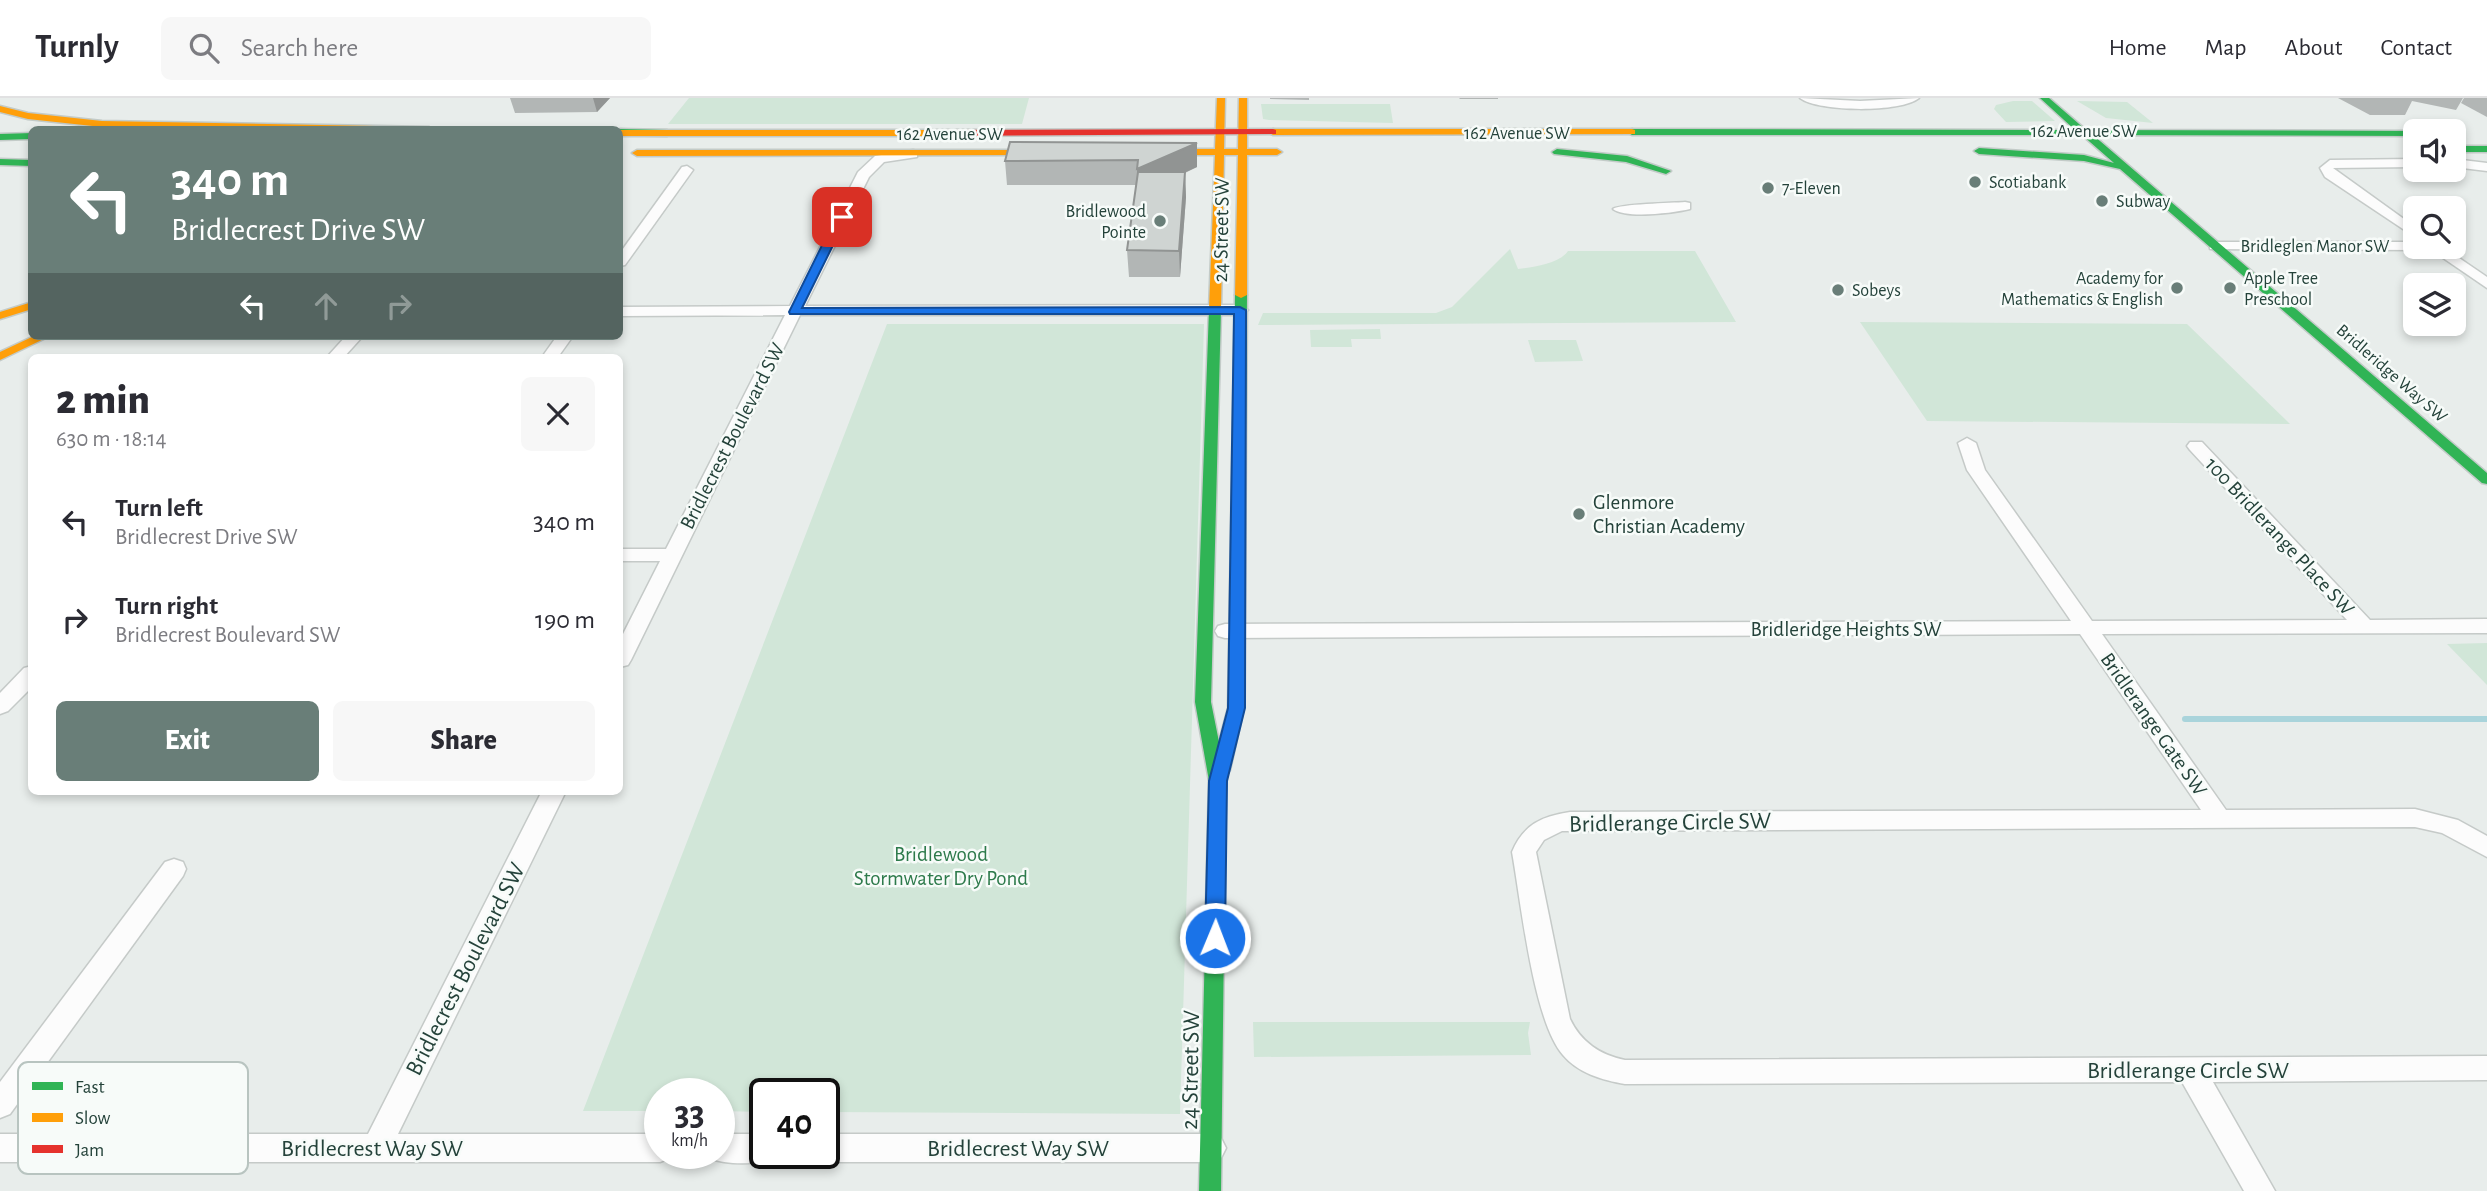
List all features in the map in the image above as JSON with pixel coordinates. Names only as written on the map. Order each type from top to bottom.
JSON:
[{"type":"main road","name":"24 Street SW","points":[[1218,781],[1236,708],[1241,151],[1231,135],[1221,98]]},
{"type":"main road","points":[[2043,98],[2089,129]]},
{"type":"main road","points":[[2062,98],[2089,129]]},
{"type":"main road","points":[[0,109],[27,116],[102,124],[211,126]]},
{"type":"main road","name":"162 Avenue SW","points":[[1143,153],[1189,159],[1254,120],[1269,125],[1338,131],[2089,129],[2403,133]]},
{"type":"main road","points":[[1968,151],[2112,124],[2184,132]]},
{"type":"main road","name":"Bridleridge Way SW","points":[[2089,129],[2119,149],[2361,350]]},
{"type":"main road","points":[[1241,151],[1439,131]]},
{"type":"main road","points":[[1599,131],[1636,138],[1658,150]]},
{"type":"main road","name":"162 Avenue SW","points":[[1666,171],[1628,159],[1550,152],[1658,150],[1812,131]]},
{"type":"main road","name":"162 Avenue SW","points":[[1968,151],[2119,149],[2292,132]]},
{"type":"main road","name":"162 Avenue SW","points":[[623,133],[1231,135]]},
{"type":"main road","points":[[2466,133],[2487,133]]},
{"type":"main road","name":"24 Street SW","points":[[1210,1191],[1218,781],[1203,702],[1216,311],[1231,135]]},
{"type":"main road","name":"162 Avenue SW","points":[[623,153],[1020,153],[1231,135]]},
{"type":"main road","name":"162 Avenue SW","points":[[1231,135],[1241,151],[1287,152]]},
{"type":"main road","points":[[0,136],[28,136]]},
{"type":"main road","name":"Bridleridge Way SW","points":[[2119,149],[2129,171],[2487,480]]},
{"type":"main road","points":[[2318,149],[2403,149]]},
{"type":"main road","points":[[2466,149],[2487,149]]},
{"type":"main road","points":[[1968,151],[2084,158],[2129,171]]},
{"type":"main road","points":[[0,154],[28,154]]},
{"type":"main road","points":[[0,162],[28,163]]},
{"type":"main road","points":[[0,316],[28,306]]},
{"type":"main road","points":[[2316,333],[2341,332]]},
{"type":"main road","points":[[0,356],[35,340]]},
{"type":"main road","points":[[2455,453],[2484,453]]},
{"type":"street","points":[[1806,98],[1830,103],[1897,103],[1913,98]]},
{"type":"street","points":[[828,154],[862,159],[865,162],[863,175]]},
{"type":"street","points":[[863,175],[880,159],[918,154]]},
{"type":"street","points":[[2403,163],[2341,163],[2326,168],[2330,174],[2403,225]]},
{"type":"street","points":[[2466,164],[2487,167]]},
{"type":"street","points":[[623,258],[687,170]]},
{"type":"street","name":"Bridlecrest Boulevard SW","points":[[623,654],[863,175]]},
{"type":"street","points":[[1620,209],[1646,210],[1685,206]]},
{"type":"street","name":"Bridleglen Manor SW","points":[[2215,246],[2403,246]]},
{"type":"street","points":[[2451,259],[2487,284]]},
{"type":"street","points":[[623,312],[1240,310]]},
{"type":"street","points":[[338,354],[351,340]]},
{"type":"street","name":"Bridlerange Gate SW","points":[[1967,443],[1976,470],[2220,819]]},
{"type":"street","name":"100 Bridlerange Place SW","points":[[2196,446],[2365,627]]},
{"type":"street","points":[[623,555],[673,555]]},
{"type":"street","name":"Bridleridge Heights SW","points":[[1205,631],[2487,626]]},
{"type":"street","points":[[0,706],[28,677]]},
{"type":"street","name":"Bridlecrest Boulevard SW","points":[[376,1148],[552,795]]},
{"type":"street","name":"Bridlerange Circle SW","points":[[2487,848],[2456,829],[2427,819],[1570,821],[1544,827],[1535,833],[1524,852],[1560,1031],[1574,1050],[1596,1065],[1610,1070],[2487,1068]]},
{"type":"street","points":[[32,1062],[174,869]]},
{"type":"street","points":[[2190,1069],[2260,1191]]},
{"type":"street","points":[[0,1105],[18,1081]]},
{"type":"street","name":"Bridlecrest Way SW","points":[[0,1148],[18,1148]]},
{"type":"street","name":"Bridlecrest Way SW","points":[[248,1148],[644,1148]]},
{"type":"street","name":"Bridlecrest Way SW","points":[[840,1148],[1211,1148]]},
{"type":"green space","points":[[689,98],[1029,98],[1022,124],[668,124]]},
{"type":"green space","points":[[2013,101],[2032,101],[2055,121],[2006,122],[1994,109],[1996,105]]},
{"type":"green space","points":[[2077,101],[2127,102],[2153,123],[2106,118]]},
{"type":"green space","points":[[1261,104],[1390,104],[1393,123],[1269,120],[1263,119]]},
{"type":"green space","points":[[1510,249],[1518,269],[1552,262],[1568,251],[1695,251],[1736,322],[1258,325],[1263,313],[1436,313],[1452,307]]},
{"type":"green space","points":[[1860,322],[2187,324],[2290,424],[1927,421]]},
{"type":"green space","name":"Bridlewood Stormwater Dry Pond","points":[[887,324],[1204,324],[1180,1114],[840,1112],[840,1078],[749,1078],[749,1112],[735,1111],[735,1078],[644,1078],[644,1111],[583,1111]]},
{"type":"green space","points":[[1380,329],[1381,339],[1351,339],[1352,347],[1311,347],[1310,330]]},
{"type":"green space","points":[[1528,340],[1576,340],[1583,361],[1535,362]]},
{"type":"green space","points":[[2487,643],[2487,685],[2447,644]]},
{"type":"green space","points":[[1253,1022],[1530,1022],[1528,1033],[1531,1055],[1254,1057]]},
{"type":"building","points":[[1010,142],[1197,143],[1137,169],[1138,160],[1005,161]]},
{"type":"building","points":[[1138,172],[1185,172],[1179,251],[1127,250]]},
{"type":"waterway","points":[[2185,719],[2487,719]]},
{"type":"traffic: fast","points":[[2044,98],[2487,480]]},
{"type":"traffic: fast","points":[[623,132],[667,133]]},
{"type":"traffic: fast","points":[[1632,132],[2403,133]]},
{"type":"traffic: fast","points":[[0,137],[28,136]]},
{"type":"traffic: fast","points":[[2466,149],[2487,149]]},
{"type":"traffic: fast","points":[[1979,151],[2084,158],[2117,167]]},
{"type":"traffic: fast","points":[[1557,152],[1627,159],[1666,171]]},
{"type":"traffic: fast","points":[[0,162],[28,163]]},
{"type":"traffic: fast","points":[[1221,770],[1236,708],[1241,295]]},
{"type":"traffic: fast","points":[[1210,1191],[1218,781],[1203,702],[1215,309]]},
{"type":"traffic: slow","points":[[1215,309],[1221,98]]},
{"type":"traffic: slow","points":[[1241,295],[1243,98]]},
{"type":"traffic: slow","points":[[0,109],[28,116],[102,124],[211,126]]},
{"type":"traffic: slow","points":[[1273,132],[1632,132]]},
{"type":"traffic: slow","points":[[623,133],[933,133]]},
{"type":"traffic: slow","points":[[1159,152],[1277,152]]},
{"type":"traffic: slow","points":[[637,153],[1046,153]]},
{"type":"traffic: slow","points":[[0,316],[28,306]]},
{"type":"traffic: slow","points":[[0,356],[35,340]]},
{"type":"traffic: jam","points":[[933,133],[1273,132]]},
{"type":"place","name":"Scotiabank","points":[[1975,182]]},
{"type":"place","name":"7-Eleven","points":[[1768,188]]},
{"type":"place","name":"Subway","points":[[2102,201]]},
{"type":"place","name":"Bridlewood Pointe","points":[[1160,221]]},
{"type":"place","name":"Academy for Mathematics & English","points":[[2177,288]]},
{"type":"place","name":"Apple Tree Preschool","points":[[2230,288]]},
{"type":"place","name":"Sobeys","points":[[1838,290]]},
{"type":"place","name":"Glenmore Christian Academy","points":[[1579,514]]},
{"type":"route","points":[[842,217],[794,312],[1240,310],[1236,708],[1218,781],[1215,938]]}]
